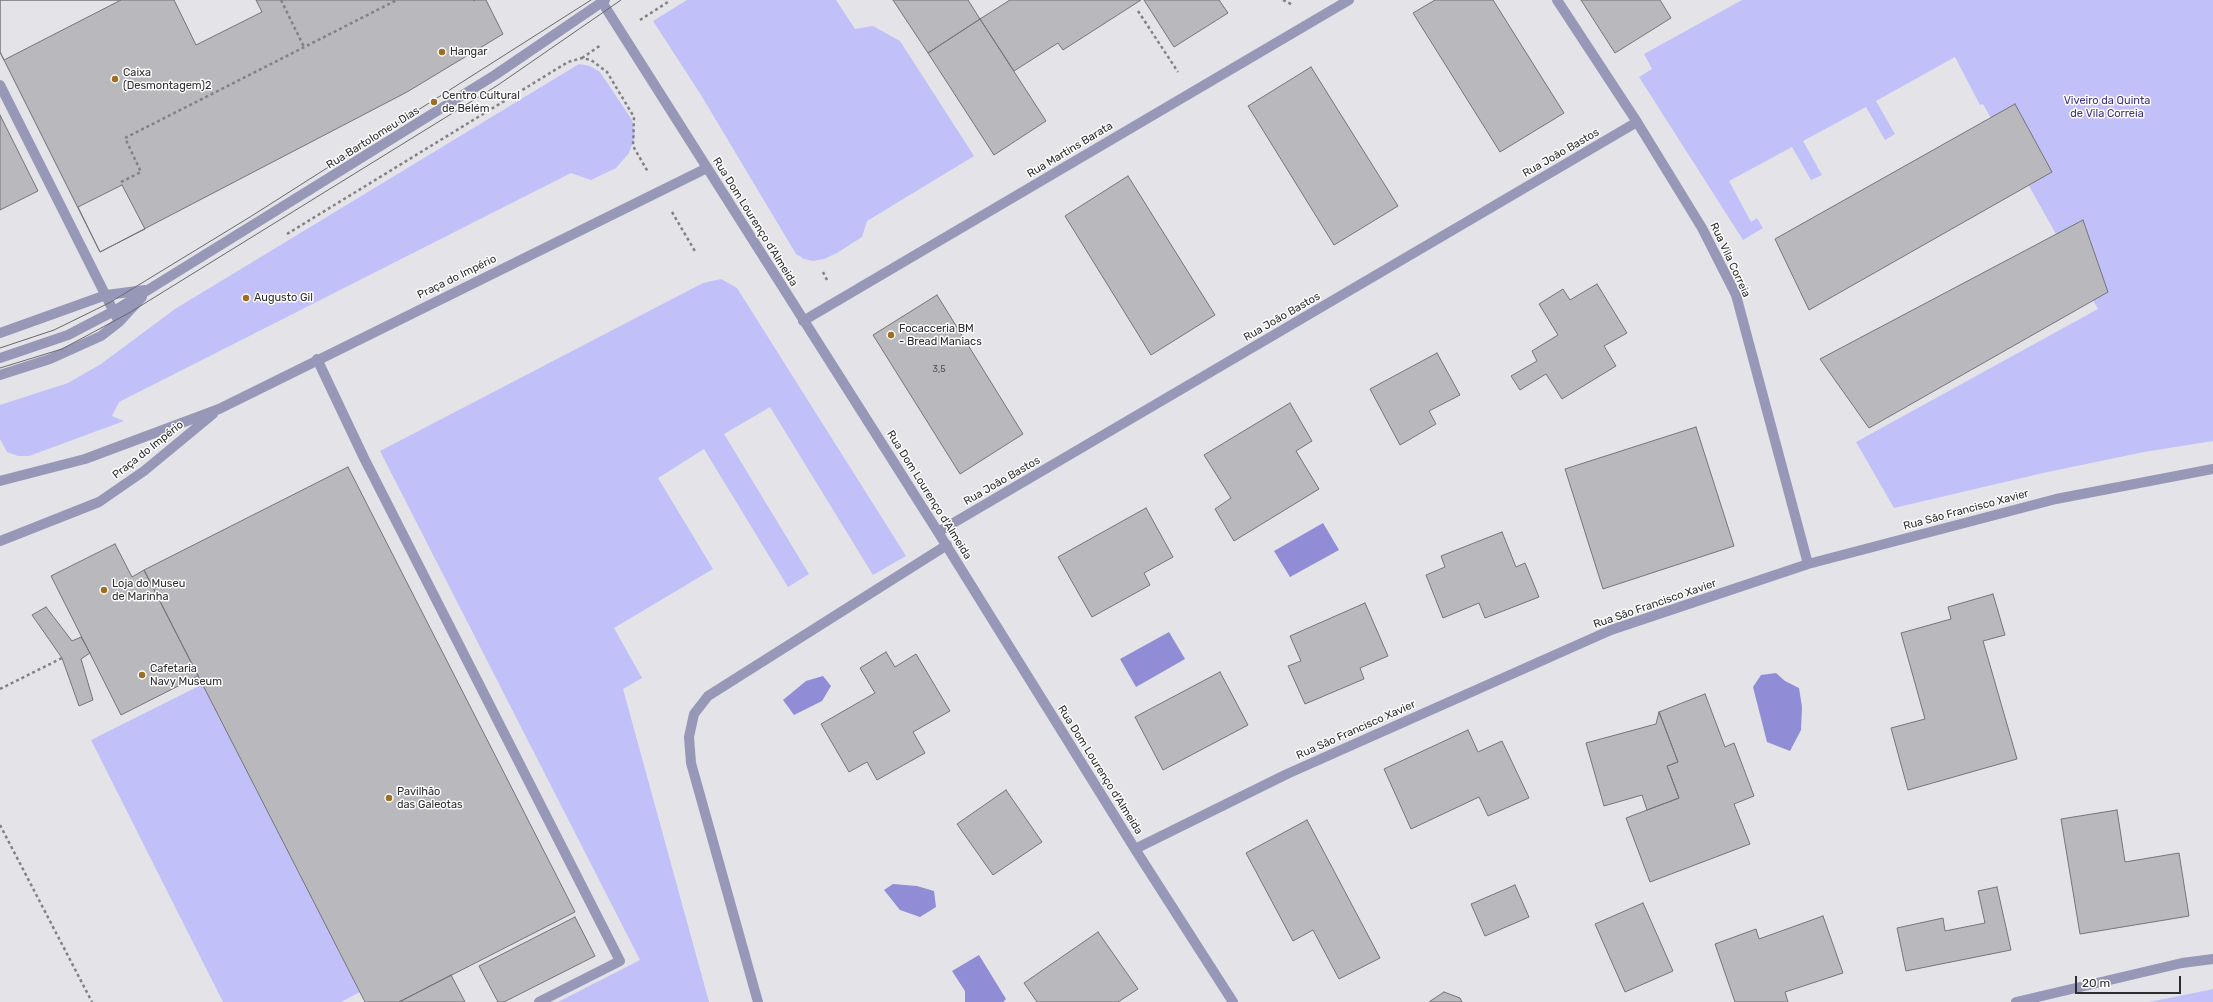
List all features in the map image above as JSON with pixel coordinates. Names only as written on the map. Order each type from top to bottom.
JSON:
[{"type":"street","name":"Rua Martins Barata","points":[[803,321],[1349,0]]},
{"type":"street","name":"Rua Vila Correia","points":[[1557,0],[1637,122],[1702,228],[1736,295],[1808,564]]},
{"type":"street","name":"Rua Dom Lourenço d'Almeida","points":[[604,1],[706,168],[947,545],[1135,849],[1233,1002]]},
{"type":"street","name":"Rua Bartolomeu Dias","points":[[0,358],[68,335],[114,311],[495,75],[604,1]]},
{"type":"street","points":[[0,85],[119,322]]},
{"type":"street","name":"Rua João Bastos","points":[[938,532],[1637,122]]},
{"type":"street","name":"Praça do Império","points":[[0,481],[84,460],[219,409],[317,359],[660,192],[706,168]]},
{"type":"street","name":"Rua Bartolomeu Dias","points":[[0,333],[106,295],[149,290]]},
{"type":"street","name":"Rua Bartolomeu Dias","points":[[0,375],[29,367],[69,352],[101,336],[119,322],[149,290]]},
{"type":"street","points":[[317,359],[364,458],[620,961],[539,1002]]},
{"type":"street","name":"Praça do Império","points":[[0,541],[99,502],[144,471],[219,409]]},
{"type":"street","name":"Rua São Francisco Xavier","points":[[1135,849],[1287,774],[1611,630],[1808,564],[2056,499],[2213,470]]},
{"type":"street","points":[[758,1002],[691,763],[689,737],[694,714],[708,696],[947,545]]},
{"type":"street","points":[[2016,1002],[2182,963],[2213,959]]},
{"type":"path","points":[[281,0],[304,47]]},
{"type":"path","points":[[121,182],[141,172],[125,138],[397,0]]},
{"type":"path","points":[[1138,11],[1192,93]]},
{"type":"path","points":[[283,237],[568,62],[582,58],[591,60],[607,72],[634,118],[632,146],[696,253]]},
{"type":"path","points":[[0,689],[62,658]]},
{"type":"path","points":[[0,825],[92,1002]]},
{"type":"green space","points":[[687,0],[836,0],[855,29],[873,26],[900,41],[974,156],[867,221],[862,237],[837,253],[824,259],[813,261],[804,259],[796,254],[701,95],[653,21]]},
{"type":"green space","name":"Viveiro da Quinta de Vila Correia","points":[[1742,0],[2213,0],[2213,441],[2144,452],[2043,473],[1894,508],[1856,442],[2098,309],[1983,104],[1980,105],[1955,57],[1876,101],[1895,134],[1885,140],[1866,107],[1803,141],[1822,175],[1811,180],[1792,147],[1729,181],[1751,222],[1757,218],[1763,228],[1743,240],[1639,77],[1652,69],[1644,54]]},
{"type":"green space","points":[[579,64],[590,66],[600,72],[632,120],[635,136],[629,153],[616,168],[591,180],[571,173],[119,402],[112,416],[124,421],[29,456],[18,456],[7,452],[0,439],[0,405],[68,383],[101,364],[175,309]]},
{"type":"green space","points":[[721,279],[737,288],[906,556],[873,575],[770,407],[724,434],[809,574],[788,587],[704,449],[658,478],[713,569],[614,628],[642,678],[623,689],[709,1002],[558,1002],[640,960],[380,451],[703,283]]},
{"type":"green space","points":[[203,684],[360,992],[341,1002],[223,1002],[91,740]]},
{"type":"green space","points":[[2213,989],[2213,1002],[2149,1002],[2189,994]]},
{"type":"shaded area","points":[[1323,523],[1339,550],[1290,577],[1274,551]]},
{"type":"shaded area","points":[[1169,632],[1185,659],[1136,687],[1120,659]]},
{"type":"shaded area","points":[[1776,673],[1785,681],[1799,688],[1802,707],[1801,730],[1790,751],[1767,742],[1753,687],[1761,675]]},
{"type":"shaded area","points":[[823,676],[831,686],[822,701],[794,715],[783,700],[806,681]]},
{"type":"shaded area","points":[[893,884],[917,886],[934,891],[936,907],[920,917],[900,910],[884,890]]},
{"type":"shaded area","points":[[979,955],[1006,999],[1003,1002],[965,1002],[965,991],[952,971]]},
{"type":"building","points":[[0,0],[121,0],[4,60],[0,52]]},
{"type":"building","points":[[0,0],[174,0],[196,45],[262,12],[256,0],[486,0],[503,34],[407,92],[100,252],[0,52]]},
{"type":"building","points":[[893,0],[968,0],[980,19],[928,53]]},
{"type":"building","points":[[1010,0],[1141,0],[1063,50],[1058,43],[1014,71],[980,19]]},
{"type":"building","points":[[1144,0],[1219,0],[1228,13],[1174,47]]},
{"type":"building","points":[[1435,0],[1493,0],[1564,113],[1500,152],[1413,13]]},
{"type":"building","points":[[1581,0],[1660,0],[1671,18],[1615,53]]},
{"type":"building","points":[[980,19],[1046,121],[994,155],[928,53]]},
{"type":"building","points":[[1311,67],[1398,206],[1334,245],[1248,106]]},
{"type":"building","points":[[2015,104],[2052,172],[1809,310],[1775,239]]},
{"type":"building","points":[[0,115],[38,191],[0,210]]},
{"type":"building","points":[[1128,176],[1215,315],[1151,355],[1065,216]]},
{"type":"building","points":[[122,185],[145,229],[100,252],[78,207]]},
{"type":"building","points":[[2083,220],[2108,292],[1869,428],[1820,359]]},
{"type":"building","points":[[1597,284],[1627,333],[1604,346],[1616,366],[1562,399],[1546,374],[1520,390],[1511,376],[1537,361],[1532,351],[1558,335],[1539,304],[1563,289],[1570,300]]},
{"type":"building","points":[[937,295],[1023,434],[960,474],[873,335]]},
{"type":"building","points":[[1437,353],[1460,395],[1429,411],[1436,424],[1400,445],[1370,389]]},
{"type":"building","points":[[1290,403],[1312,441],[1296,451],[1319,489],[1234,541],[1215,509],[1231,498],[1204,455]]},
{"type":"building","points":[[1696,427],[1734,546],[1603,589],[1565,469]]},
{"type":"building","name":"Pavilhão das Galeotas","points":[[348,467],[575,912],[399,1002],[365,1002],[144,570]]},
{"type":"building","points":[[1146,508],[1173,557],[1144,573],[1150,585],[1092,617],[1058,557]]},
{"type":"building","points":[[1502,532],[1516,567],[1525,563],[1539,597],[1485,618],[1479,603],[1443,618],[1426,575],[1445,567],[1441,556]]},
{"type":"building","points":[[115,544],[132,577],[144,570],[198,676],[121,715],[51,576]]},
{"type":"building","points":[[1993,594],[2005,635],[1983,641],[2017,759],[1908,790],[1891,728],[1925,719],[1901,633],[1951,619],[1948,607]]},
{"type":"building","points":[[1365,603],[1388,656],[1360,668],[1364,679],[1305,704],[1288,666],[1301,661],[1290,636]]},
{"type":"building","points":[[46,607],[72,641],[81,637],[90,653],[81,659],[93,700],[79,706],[62,658],[32,615]]},
{"type":"building","points":[[886,652],[895,667],[916,654],[950,711],[913,732],[925,753],[877,780],[867,762],[849,772],[821,724],[875,693],[860,668]]},
{"type":"building","points":[[1220,672],[1248,725],[1163,770],[1135,717]]},
{"type":"building","points":[[1705,694],[1725,747],[1734,743],[1754,796],[1734,804],[1750,844],[1650,882],[1626,818],[1679,798],[1667,766],[1678,762],[1659,712]]},
{"type":"building","points":[[1659,712],[1678,762],[1667,766],[1679,798],[1647,810],[1642,795],[1604,806],[1586,743],[1656,724]]},
{"type":"building","points":[[1468,730],[1478,752],[1502,741],[1529,798],[1488,816],[1479,797],[1411,829],[1384,769]]},
{"type":"building","points":[[1006,790],[1042,842],[993,875],[957,824]]},
{"type":"building","points":[[2117,810],[2125,862],[2179,853],[2189,916],[2080,934],[2061,819]]},
{"type":"building","points":[[1307,820],[1380,958],[1339,979],[1313,930],[1293,941],[1246,853]]},
{"type":"building","points":[[1515,885],[1529,917],[1485,936],[1471,904]]},
{"type":"building","points":[[1997,887],[2011,950],[1906,971],[1897,928],[1943,918],[1945,931],[1985,923],[1978,891]]},
{"type":"building","points":[[1643,903],[1673,971],[1625,992],[1595,924]]},
{"type":"building","points":[[1823,916],[1843,973],[1785,992],[1788,1002],[1735,1002],[1715,944],[1756,929],[1759,939]]},
{"type":"building","points":[[575,917],[595,956],[504,1002],[498,1002],[479,966]]},
{"type":"building","points":[[1098,932],[1138,989],[1118,1002],[1037,1002],[1024,983]]},
{"type":"building","points":[[451,975],[465,1002],[399,1002]]},
{"type":"building","points":[[1444,992],[1460,998],[1462,1002],[1429,1002]]},
{"type":"tram line","points":[[0,348],[54,330],[109,303],[250,217],[591,0]]},
{"type":"tram line","points":[[0,368],[62,349],[129,313],[498,85],[621,0]]},
{"type":"place","name":"Hangar","points":[[442,52]]},
{"type":"place","name":"Caixa (Desmontagem)2","points":[[115,79]]},
{"type":"place","name":"Centro Cultural de Belém","points":[[434,102]]},
{"type":"place","name":"Augusto Gil","points":[[246,298]]},
{"type":"place","name":"Focacceria BM - Bread Maniacs","points":[[891,335]]},
{"type":"place","name":"Loja do Museu de Marinha","points":[[104,590]]},
{"type":"place","name":"Cafetaria Navy Museum","points":[[142,675]]},
{"type":"place","name":"Pavilhão das Galeotas","points":[[389,798]]}]
